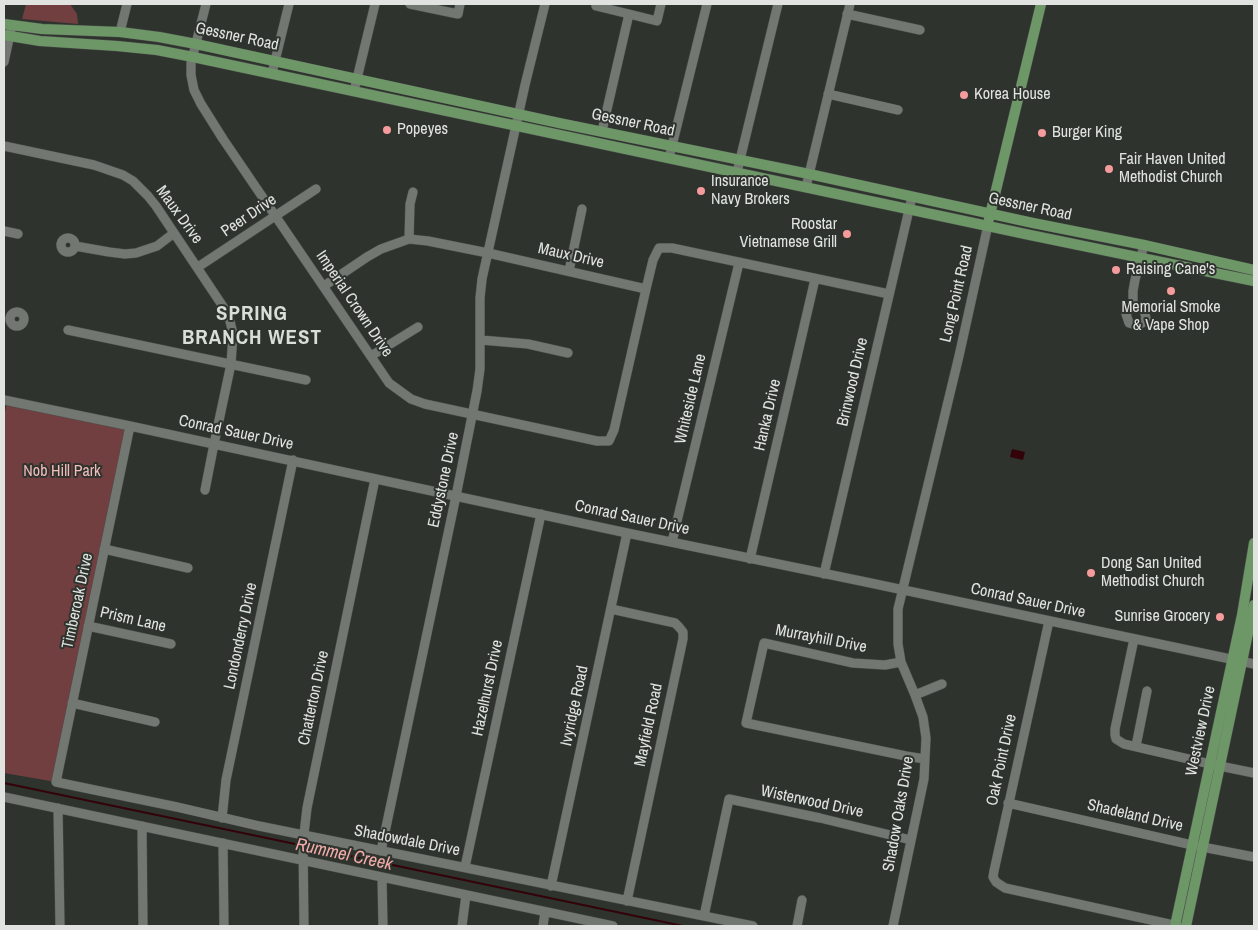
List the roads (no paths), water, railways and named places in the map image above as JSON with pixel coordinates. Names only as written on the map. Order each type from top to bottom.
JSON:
[{"type":"main road","name":"Long Point Road","points":[[988,225],[1041,4]]},
{"type":"main road","name":"Gessner Road","points":[[8,24],[42,29],[120,32],[196,44],[1254,270]]},
{"type":"main road","name":"Gessner Road","points":[[7,36],[40,41],[157,50],[193,57],[1254,281]]},
{"type":"main road","points":[[1215,273],[1218,261]]},
{"type":"main road","name":"Westview Drive","points":[[1238,661],[1254,543]]},
{"type":"main road","name":"Westview Drive","points":[[1176,926],[1197,846],[1238,661],[1254,605]]},
{"type":"main road","name":"Westview Drive","points":[[1186,926],[1197,846]]},
{"type":"street","points":[[120,32],[127,4]]},
{"type":"street","points":[[196,44],[206,4]]},
{"type":"street","points":[[272,73],[289,4]]},
{"type":"street","points":[[354,90],[375,4]]},
{"type":"street","points":[[410,4],[458,14],[460,4]]},
{"type":"street","name":"Eddystone Drive","points":[[381,851],[473,414],[480,369],[480,298],[482,279],[518,113],[545,4]]},
{"type":"street","points":[[597,4],[596,6],[657,21],[661,4]]},
{"type":"street","points":[[669,158],[706,4]]},
{"type":"street","points":[[737,172],[778,4]]},
{"type":"street","points":[[806,187],[850,4]]},
{"type":"street","points":[[602,131],[629,14]]},
{"type":"street","points":[[847,14],[920,30]]},
{"type":"street","points":[[4,62],[8,24]]},
{"type":"street","name":"Imperial Crown Drive","points":[[196,44],[191,63],[191,75],[194,90],[201,104],[218,132],[389,383],[411,399],[424,404],[597,441],[609,441],[614,430],[646,288]]},
{"type":"street","points":[[828,94],[898,110]]},
{"type":"street","name":"Maux Drive","points":[[4,146],[94,165],[123,175],[133,181],[148,196],[220,301],[229,317],[233,334],[231,364],[205,490]]},
{"type":"street","name":"Peer Drive","points":[[198,268],[316,189]]},
{"type":"street","points":[[410,239],[410,204],[413,192]]},
{"type":"street","name":"Brinwood Drive","points":[[824,574],[912,197]]},
{"type":"street","points":[[569,271],[582,209]]},
{"type":"street","name":"Long Point Road","points":[[903,590],[988,225]]},
{"type":"street","points":[[4,231],[18,234]]},
{"type":"street","points":[[74,246],[109,252],[136,253],[156,246],[174,233]]},
{"type":"street","name":"Maux Drive","points":[[324,286],[381,249],[410,239],[488,253],[646,288]]},
{"type":"street","points":[[1133,306],[1133,291],[1144,245]]},
{"type":"street","points":[[646,288],[653,260],[659,248],[672,248],[889,294]]},
{"type":"street","name":"Whiteside Lane","points":[[672,542],[739,263]]},
{"type":"street","name":"Hanka Drive","points":[[750,558],[815,279]]},
{"type":"street","points":[[371,356],[418,327]]},
{"type":"street","points":[[68,330],[306,380]]},
{"type":"street","points":[[481,340],[528,344],[568,353]]},
{"type":"street","name":"Conrad Sauer Drive","points":[[4,400],[1254,664]]},
{"type":"street","name":"Timberoak Drive","points":[[56,782],[130,426]]},
{"type":"street","name":"Londonderry Drive","points":[[222,818],[226,780],[293,460]]},
{"type":"street","name":"Chatterton Drive","points":[[304,926],[303,838],[307,808],[375,479]]},
{"type":"street","name":"Hazelhurst Drive","points":[[465,867],[541,514]]},
{"type":"street","name":"Ivyridge Road","points":[[551,886],[627,533]]},
{"type":"street","points":[[104,549],[188,568]]},
{"type":"street","name":"Shadow Oaks Drive","points":[[893,926],[924,779],[926,759],[923,717],[901,662],[898,644],[898,609],[903,590]]},
{"type":"street","name":"Mayfield Road","points":[[611,609],[675,623],[683,632],[627,901]]},
{"type":"street","name":"Oak Point Drive","points":[[1049,621],[993,877],[999,885],[1176,926]]},
{"type":"street","name":"Prism Lane","points":[[88,626],[171,644]]},
{"type":"street","points":[[1134,639],[1115,729],[1116,739],[1124,744],[1254,773]]},
{"type":"street","name":"Murrayhill Drive","points":[[901,662],[885,665],[853,663],[764,643],[746,723],[926,759]]},
{"type":"street","points":[[915,695],[942,684]]},
{"type":"street","points":[[1136,746],[1147,691]]},
{"type":"street","points":[[72,703],[156,722]]},
{"type":"street","name":"Shadowdale Drive","points":[[56,782],[177,807],[303,838],[465,867],[753,926]]},
{"type":"street","points":[[4,797],[223,843],[303,856],[382,877],[613,926]]},
{"type":"street","name":"Wisterwood Drive","points":[[704,916],[729,799],[911,840]]},
{"type":"street","name":"Shadeland Drive","points":[[1008,803],[1254,857]]},
{"type":"street","points":[[58,808],[60,926]]},
{"type":"street","points":[[142,826],[143,926]]},
{"type":"street","points":[[223,843],[224,926]]},
{"type":"street","points":[[382,877],[383,926]]},
{"type":"street","points":[[462,926],[466,895]]},
{"type":"street","points":[[797,926],[802,900]]},
{"type":"street","points":[[543,926],[544,912]]},
{"type":"waterway","name":"Rummel Creek","points":[[4,783],[300,845]]},
{"type":"waterway","name":"Rummel Creek","points":[[307,847],[683,926]]},
{"type":"place","name":"Korea House","points":[[964,95]]},
{"type":"place","name":"Popeyes","points":[[387,130]]},
{"type":"place","name":"Burger King","points":[[1042,133]]},
{"type":"place","name":"Fair Haven United Methodist Church","points":[[1109,169]]},
{"type":"place","name":"Insurance Navy Brokers","points":[[701,191]]},
{"type":"place","name":"Roostar Vietnamese Grill","points":[[847,234]]},
{"type":"place","name":"Raising Cane's","points":[[1116,270]]},
{"type":"place","name":"Memorial Smoke & Vape Shop","points":[[1171,291]]},
{"type":"place","name":"Dong San United Methodist Church","points":[[1091,573]]},
{"type":"place","name":"Sunrise Grocery","points":[[1220,617]]},
{"type":"district","name":"SPRING BRANCH WEST","points":[[252,326]]},
{"type":"park label","name":"Nob Hill Park","points":[[62,472]]}]
